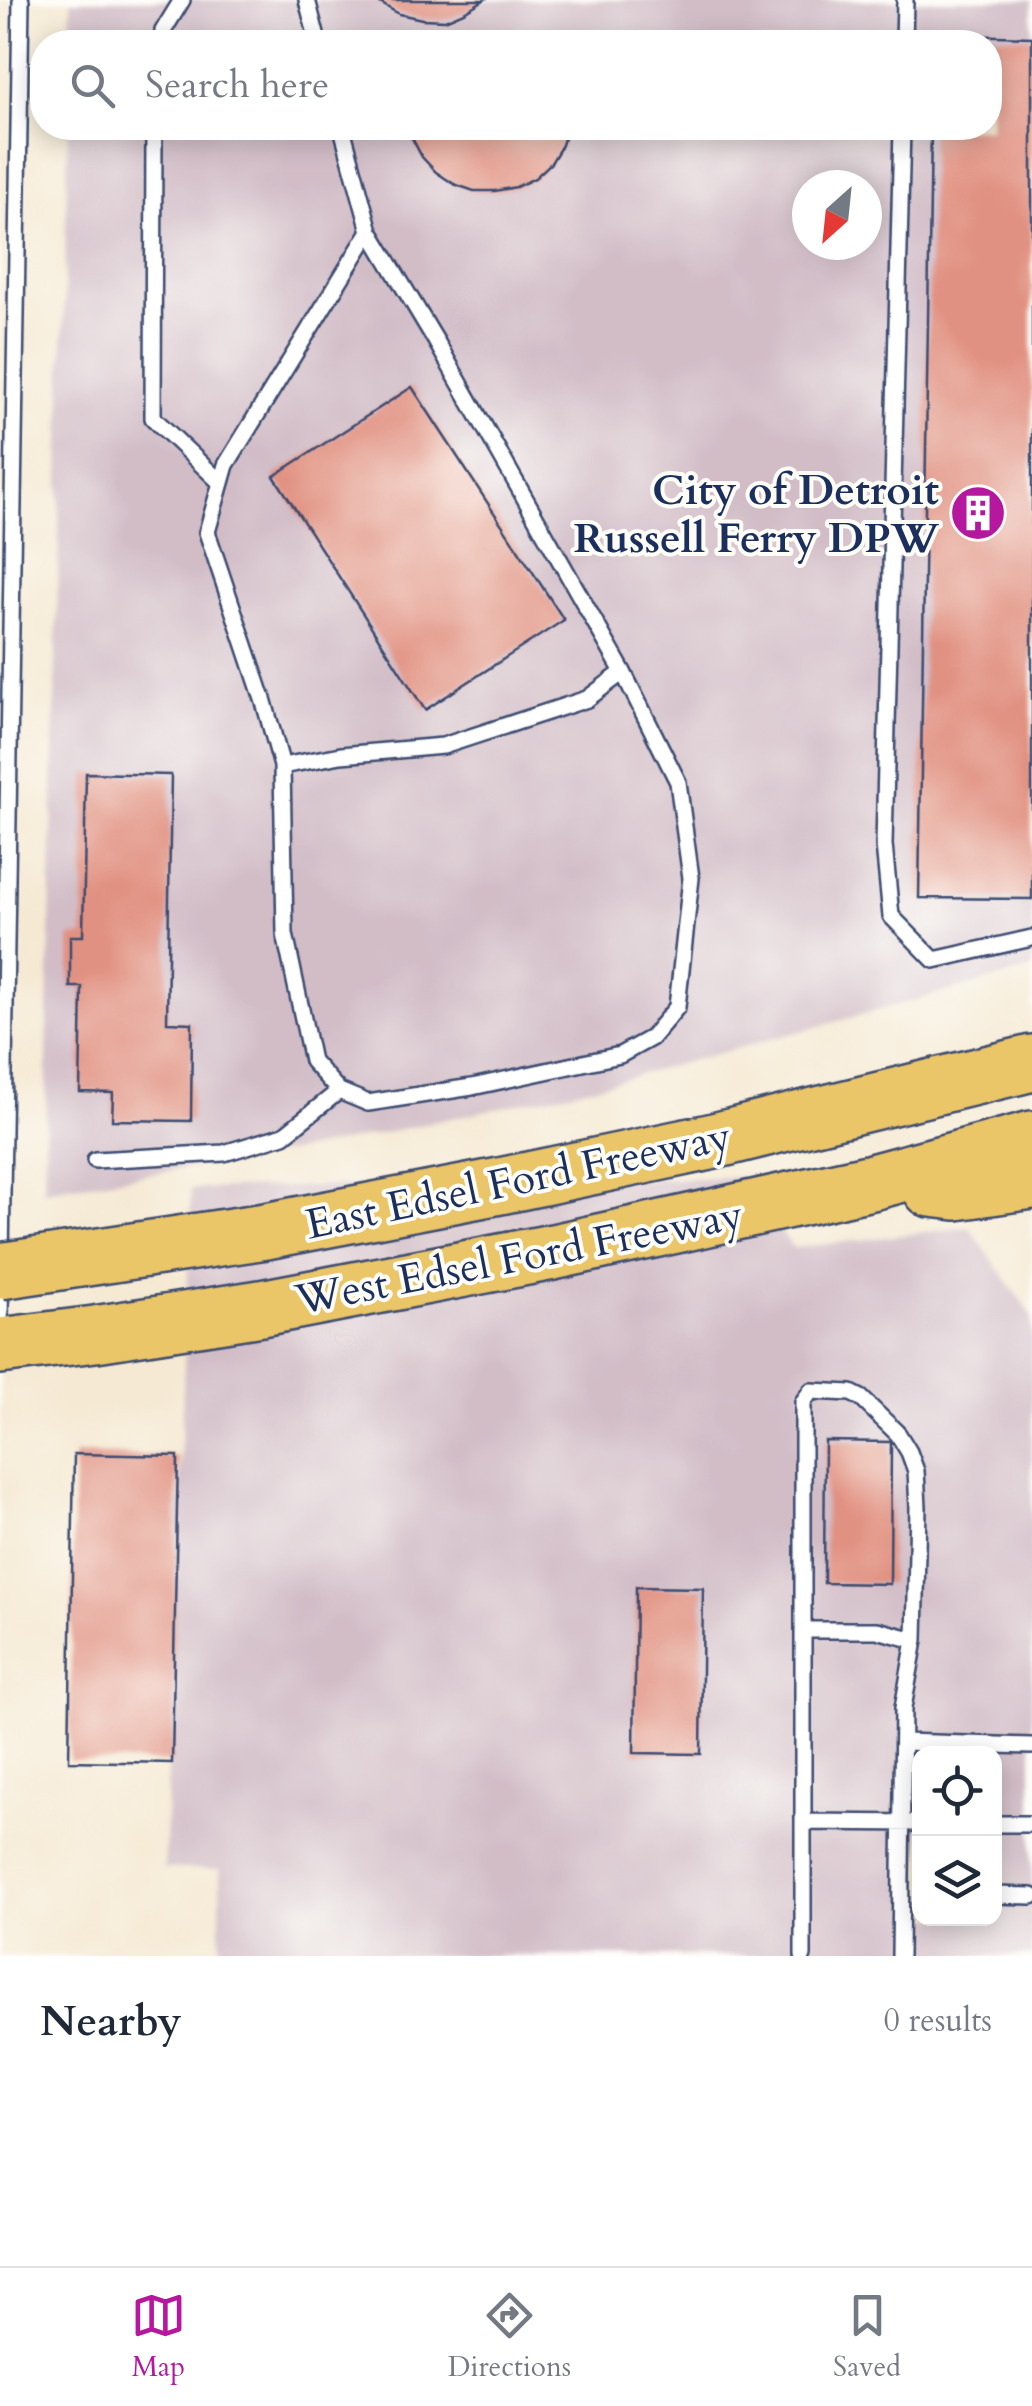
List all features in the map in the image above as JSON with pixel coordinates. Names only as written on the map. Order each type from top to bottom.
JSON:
[{"type":"highway","points":[[821,1114],[903,1067],[1032,1024]]},
{"type":"highway","name":"East Edsel Ford Freeway","points":[[0,1270],[266,1230],[500,1186],[710,1142],[1032,1063]]},
{"type":"highway","name":"West Edsel Ford Freeway","points":[[0,1346],[260,1308],[553,1252],[872,1182],[1032,1138]]},
{"type":"highway","points":[[872,1182],[956,1192],[1032,1181]]},
{"type":"lane","points":[[0,1320],[21,0]]},
{"type":"lane","points":[[164,30],[182,0]]},
{"type":"lane","points":[[307,0],[315,30]]},
{"type":"lane","points":[[904,30],[905,0]]},
{"type":"lane","points":[[154,140],[152,418],[221,483]]},
{"type":"lane","points":[[345,140],[370,231],[623,672],[678,782],[691,878],[677,1007],[651,1038],[620,1056],[472,1087],[368,1103],[339,1091],[312,1061],[286,934],[282,766],[207,532],[226,465],[370,231]]},
{"type":"lane","points":[[902,140],[884,845],[891,916],[934,960],[1032,938]]},
{"type":"lane","points":[[282,766],[342,755],[443,746],[587,699],[623,672]]},
{"type":"lane","points":[[95,1160],[224,1153],[284,1135],[339,1091]]},
{"type":"lane","points":[[803,1956],[802,1402],[812,1392],[851,1393],[869,1405],[898,1434],[916,1471],[915,1640],[904,1708],[900,1956]]},
{"type":"lane","points":[[803,1630],[878,1630],[915,1640]]},
{"type":"lane","points":[[903,1742],[1032,1746]]},
{"type":"lane","points":[[803,1822],[912,1823]]},
{"type":"lane","points":[[1002,1824],[1032,1824]]},
{"type":"lane","points":[[900,1893],[912,1893]]},
{"type":"lane","points":[[1002,1895],[1032,1896]]},
{"type":"shaded area","points":[[71,0],[1032,0],[1032,969],[597,1086],[316,1148],[44,1190],[68,140],[1002,140],[1002,30],[70,30]]},
{"type":"shaded area","points":[[741,1177],[793,1248],[969,1227],[1032,1316],[1032,1956],[220,1956],[220,1869],[164,1869],[191,1189]]},
{"type":"building","points":[[375,0],[484,0],[445,20],[399,14]]},
{"type":"building","name":"City of Detroit Russell Ferry DPW","points":[[1002,36],[1032,37],[1032,899],[919,898],[931,140],[1002,140]]},
{"type":"building","points":[[413,140],[563,140],[551,163],[535,178],[495,191],[474,191],[454,184],[422,157]]},
{"type":"building","points":[[412,387],[564,620],[425,710],[274,476]]},
{"type":"building","points":[[86,773],[171,775],[167,1022],[192,1023],[191,1121],[112,1120],[113,1093],[80,1092],[82,987],[70,987],[70,936],[83,936]]},
{"type":"building","points":[[825,1441],[891,1442],[890,1584],[824,1583]]},
{"type":"building","points":[[74,1454],[178,1456],[172,1763],[69,1761]]},
{"type":"building","points":[[636,1587],[703,1588],[701,1754],[634,1753]]},
{"type":"place","name":"City of Detroit Russell Ferry DPW","points":[[978,513]]}]
